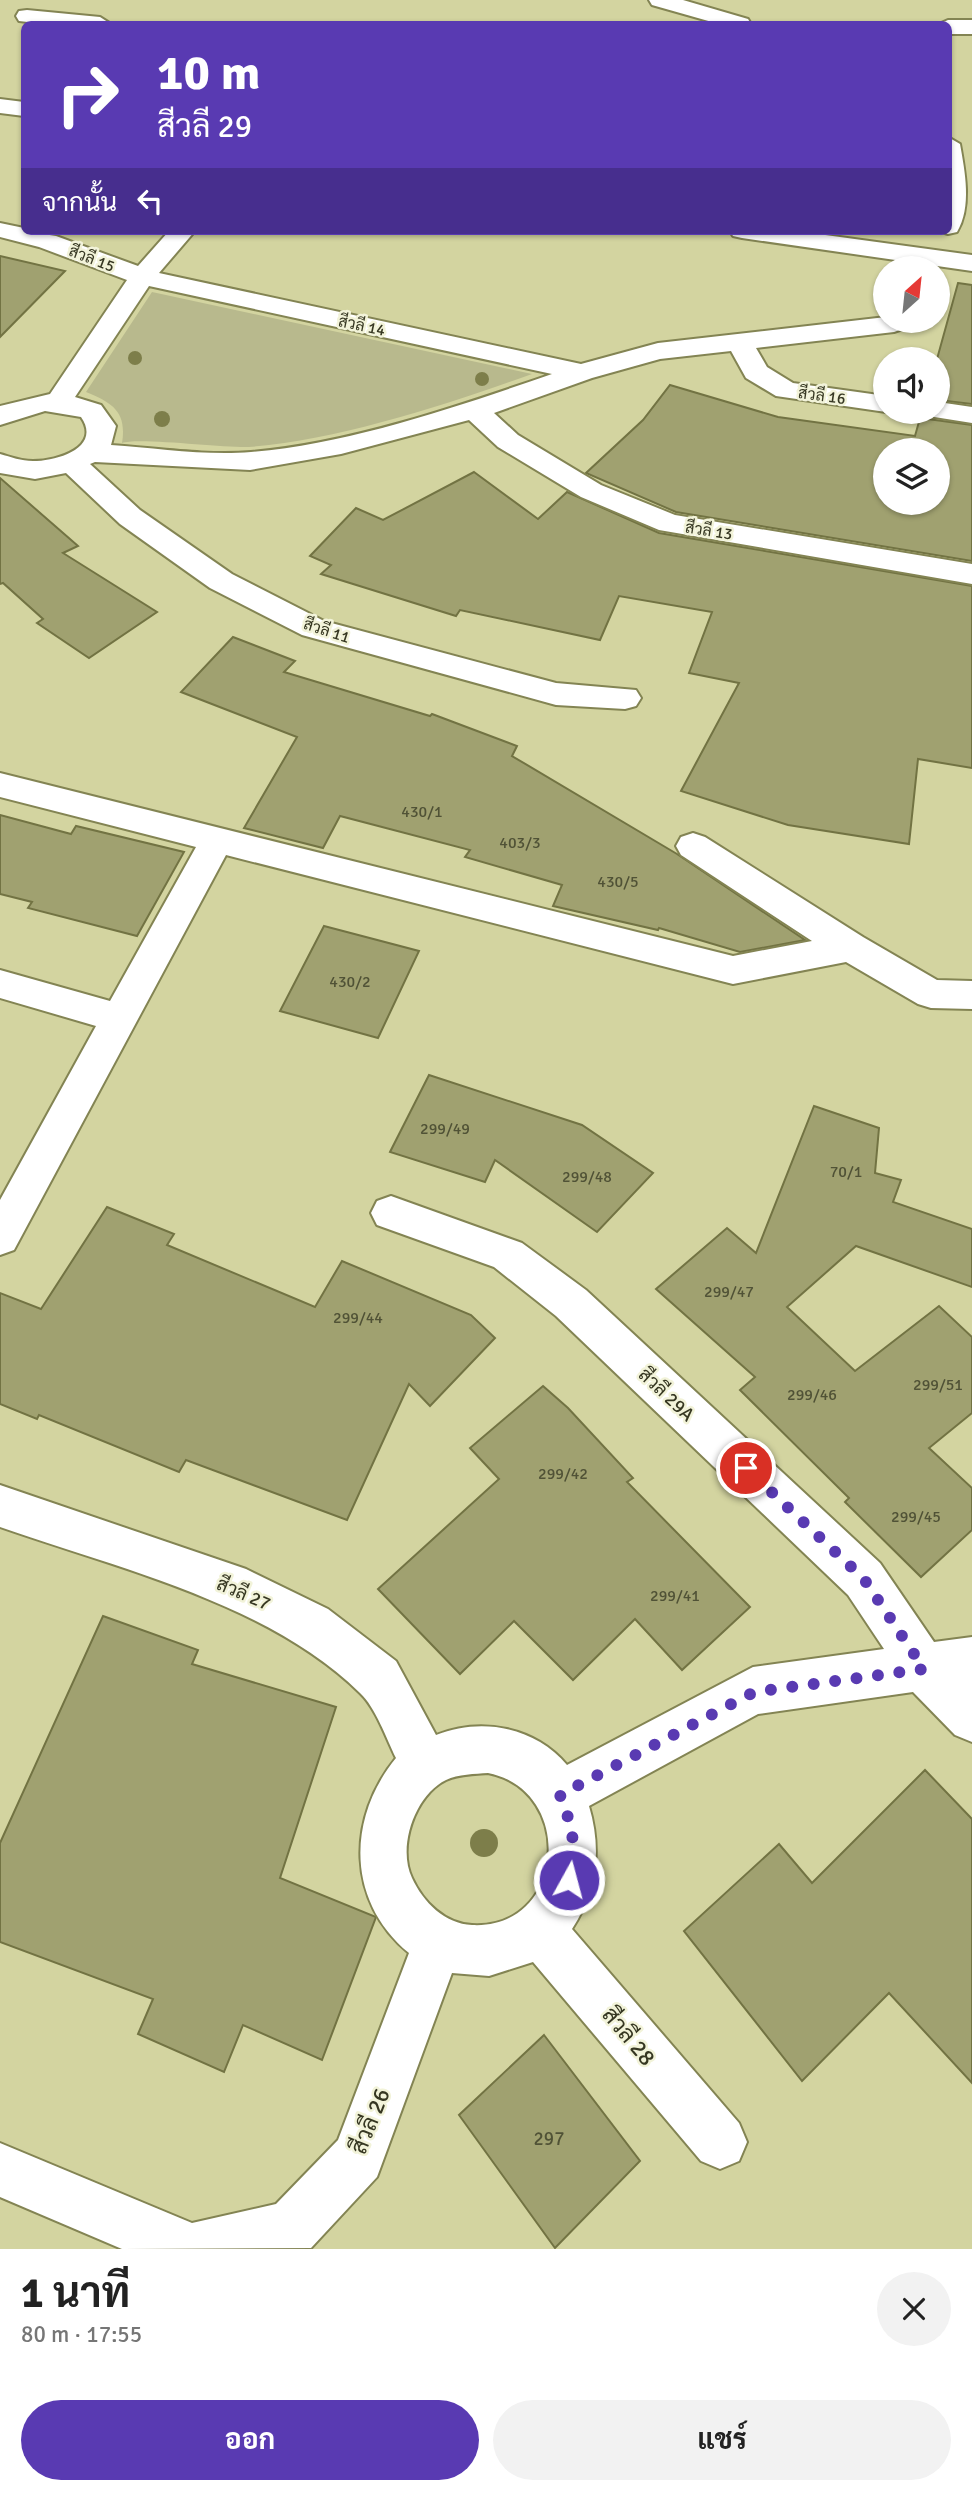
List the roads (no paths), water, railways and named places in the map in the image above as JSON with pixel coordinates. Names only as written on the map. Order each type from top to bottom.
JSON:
[{"type":"street","points":[[660,0],[730,21]]},
{"type":"street","points":[[27,16],[73,21]]},
{"type":"street","points":[[952,27],[972,27]]},
{"type":"street","points":[[0,106],[21,109]]},
{"type":"street","points":[[952,134],[972,135]]},
{"type":"street","points":[[952,168],[956,192],[952,210]]},
{"type":"street","name":"สีวลี 15","points":[[0,230],[21,235]]},
{"type":"street","name":"สีวลี 15","points":[[21,235],[47,241],[142,277]]},
{"type":"street","points":[[58,402],[142,277],[179,235]]},
{"type":"street","points":[[770,235],[914,256]]},
{"type":"street","points":[[943,256],[947,235]]},
{"type":"street","points":[[950,261],[972,263]]},
{"type":"street","name":"สีวลี 14","points":[[142,277],[582,372]]},
{"type":"street","points":[[0,463],[9,469],[33,471],[82,458],[250,461],[341,445],[475,410],[582,372],[658,351],[873,326]]},
{"type":"street","name":"สีวลี 16","points":[[739,342],[756,372],[786,390],[873,402]]},
{"type":"street","points":[[0,416],[18,407],[58,402],[76,404],[98,418],[102,429],[100,441],[82,458]]},
{"type":"street","name":"สีวลี 13","points":[[475,410],[508,441],[591,491],[669,523],[972,574]]},
{"type":"street","points":[[950,412],[972,415]]},
{"type":"street","name":"สีวลี 11","points":[[82,458],[131,517],[221,581],[313,628],[556,694],[625,698]]},
{"type":"street","points":[[0,785],[733,970],[850,947]]},
{"type":"street","points":[[0,1238],[217,839]]},
{"type":"street","points":[[693,846],[850,947],[931,994],[972,995]]},
{"type":"street","points":[[0,984],[120,1018]]},
{"type":"street","name":"สีวลี 29A","points":[[391,1213],[508,1255],[571,1303],[864,1579],[924,1669],[972,1718]]},
{"type":"street","name":"สีวลี 27","points":[[0,1506],[246,1591],[312,1625],[379,1678],[426,1765]]},
{"type":"street","points":[[560,1795],[754,1692],[972,1660]]},
{"type":"street","points":[[488,1749],[520,1757],[546,1778],[560,1795],[573,1828],[574,1864],[565,1897],[539,1930],[509,1948],[474,1952],[438,1943],[410,1921],[391,1892],[383,1857],[386,1822],[401,1791],[426,1765],[456,1751],[488,1749]]},
{"type":"street","name":"สีวลี 28","points":[[539,1930],[720,2142]]},
{"type":"street","name":"สีวลี 26","points":[[195,2249],[291,2228],[358,2158],[438,1943]]},
{"type":"street","points":[[0,2170],[188,2249]]}]
